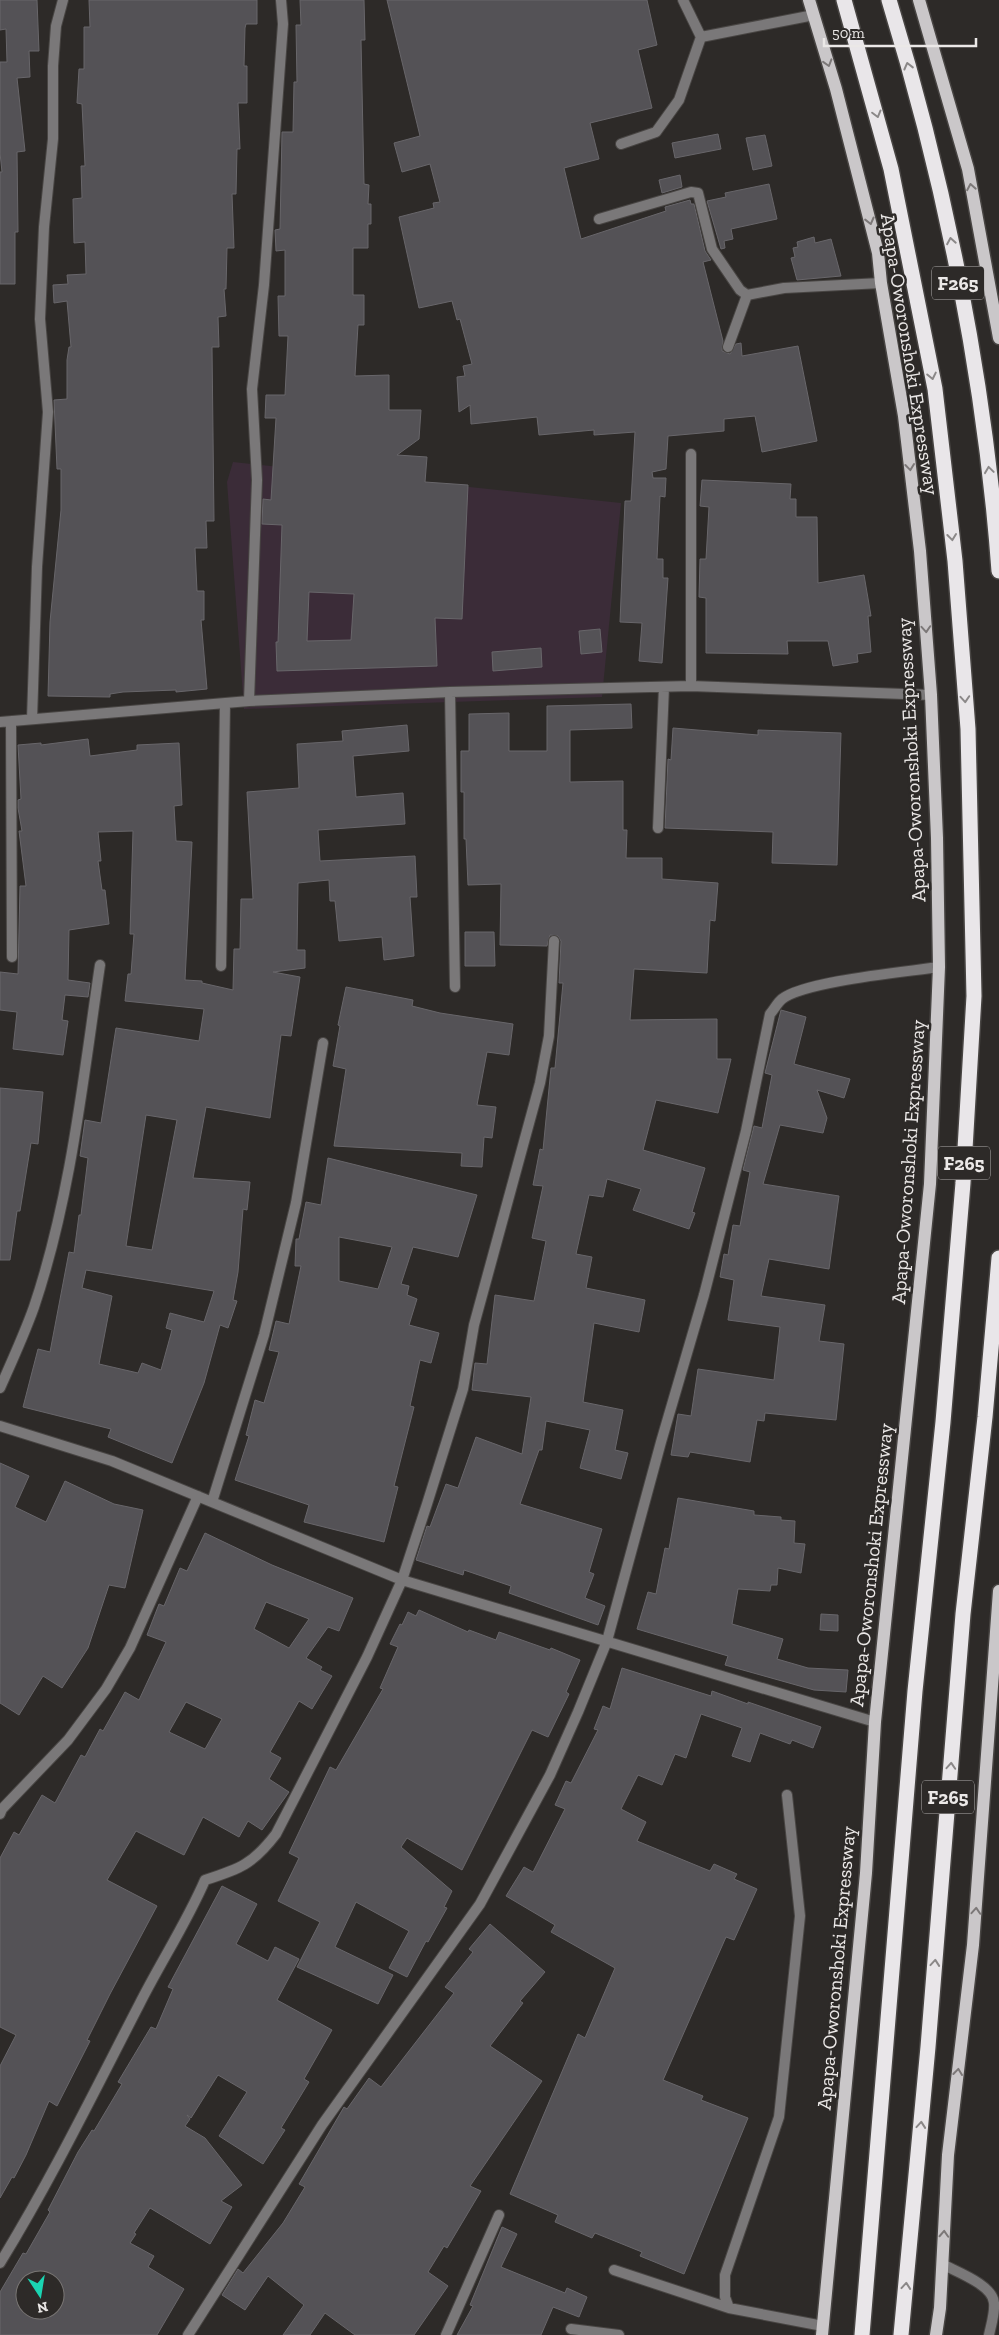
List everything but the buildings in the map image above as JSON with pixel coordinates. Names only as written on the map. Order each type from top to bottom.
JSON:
[{"type":"highway","name":"Apapa-Oworonshoki Expressway","points":[[844,0],[891,169],[934,389],[955,561],[968,729],[974,996],[963,1182],[944,1413],[915,1691],[862,2335]]},
{"type":"highway","name":"F265","points":[[889,0],[946,215],[976,384],[989,475],[999,571]]},
{"type":"highway","name":"F265","points":[[901,2335],[929,2037],[963,1614],[984,1427],[999,1258]]},
{"type":"main road","name":"Apapa-Oworonshoki Expressway","points":[[809,0],[836,89],[878,253],[881,283],[904,416],[920,551],[931,695],[937,838],[939,967],[930,1184],[875,1722],[866,1873],[823,2331]]},
{"type":"main road","points":[[919,0],[968,169],[996,300],[999,338]]},
{"type":"main road","points":[[936,2335],[948,2155],[973,1945],[999,1591]]},
{"type":"street","points":[[32,720],[37,567],[48,412],[40,319],[44,227],[53,139],[53,66],[56,26],[63,0]]},
{"type":"street","points":[[249,701],[257,480],[252,389],[264,285],[283,24],[281,0]]},
{"type":"street","points":[[621,144],[656,132],[679,100],[701,37],[683,0]]},
{"type":"street","points":[[701,37],[814,14]]},
{"type":"street","points":[[599,219],[691,192],[698,193],[712,249],[740,290],[747,295],[784,288],[881,283]]},
{"type":"street","points":[[728,347],[747,295]]},
{"type":"street","points":[[691,454],[691,686]]},
{"type":"street","points":[[0,722],[249,701],[450,692],[691,686],[931,695]]},
{"type":"street","points":[[658,828],[664,687]]},
{"type":"street","points":[[450,692],[455,987]]},
{"type":"street","points":[[221,966],[225,704]]},
{"type":"street","points":[[11,722],[12,957]]},
{"type":"street","points":[[0,2263],[50,2177],[149,1984],[191,1912],[205,1880],[235,1871],[261,1853],[276,1834],[367,1657],[402,1580],[463,1389],[474,1325],[540,1083],[548,1036],[554,941]]},
{"type":"street","points":[[0,1388],[34,1307],[51,1247],[72,1152],[100,965]]},
{"type":"street","points":[[188,2335],[322,2125],[480,1904],[550,1775],[607,1642],[658,1452],[704,1295],[746,1131],[770,1014],[781,999],[798,991],[861,978],[939,967]]},
{"type":"street","points":[[212,1502],[264,1335],[296,1203],[323,1043]]},
{"type":"street","points":[[0,1426],[112,1461],[402,1580],[502,1608],[607,1642],[875,1722]]},
{"type":"street","points":[[0,1814],[2,1809],[68,1740],[106,1689],[130,1648],[198,1496]]},
{"type":"street","points":[[729,2308],[725,2297],[725,2275],[779,2117],[800,1916],[787,1795]]},
{"type":"street","points":[[446,2335],[500,2215]]},
{"type":"street","points":[[942,2264],[985,2287],[992,2296],[994,2304],[989,2335]]},
{"type":"street","points":[[614,2270],[729,2308],[823,2331]]},
{"type":"street","points":[[571,2330],[619,2335]]},
{"type":"shaded area","points":[[233,462],[621,503],[602,697],[244,709],[227,482]]}]
